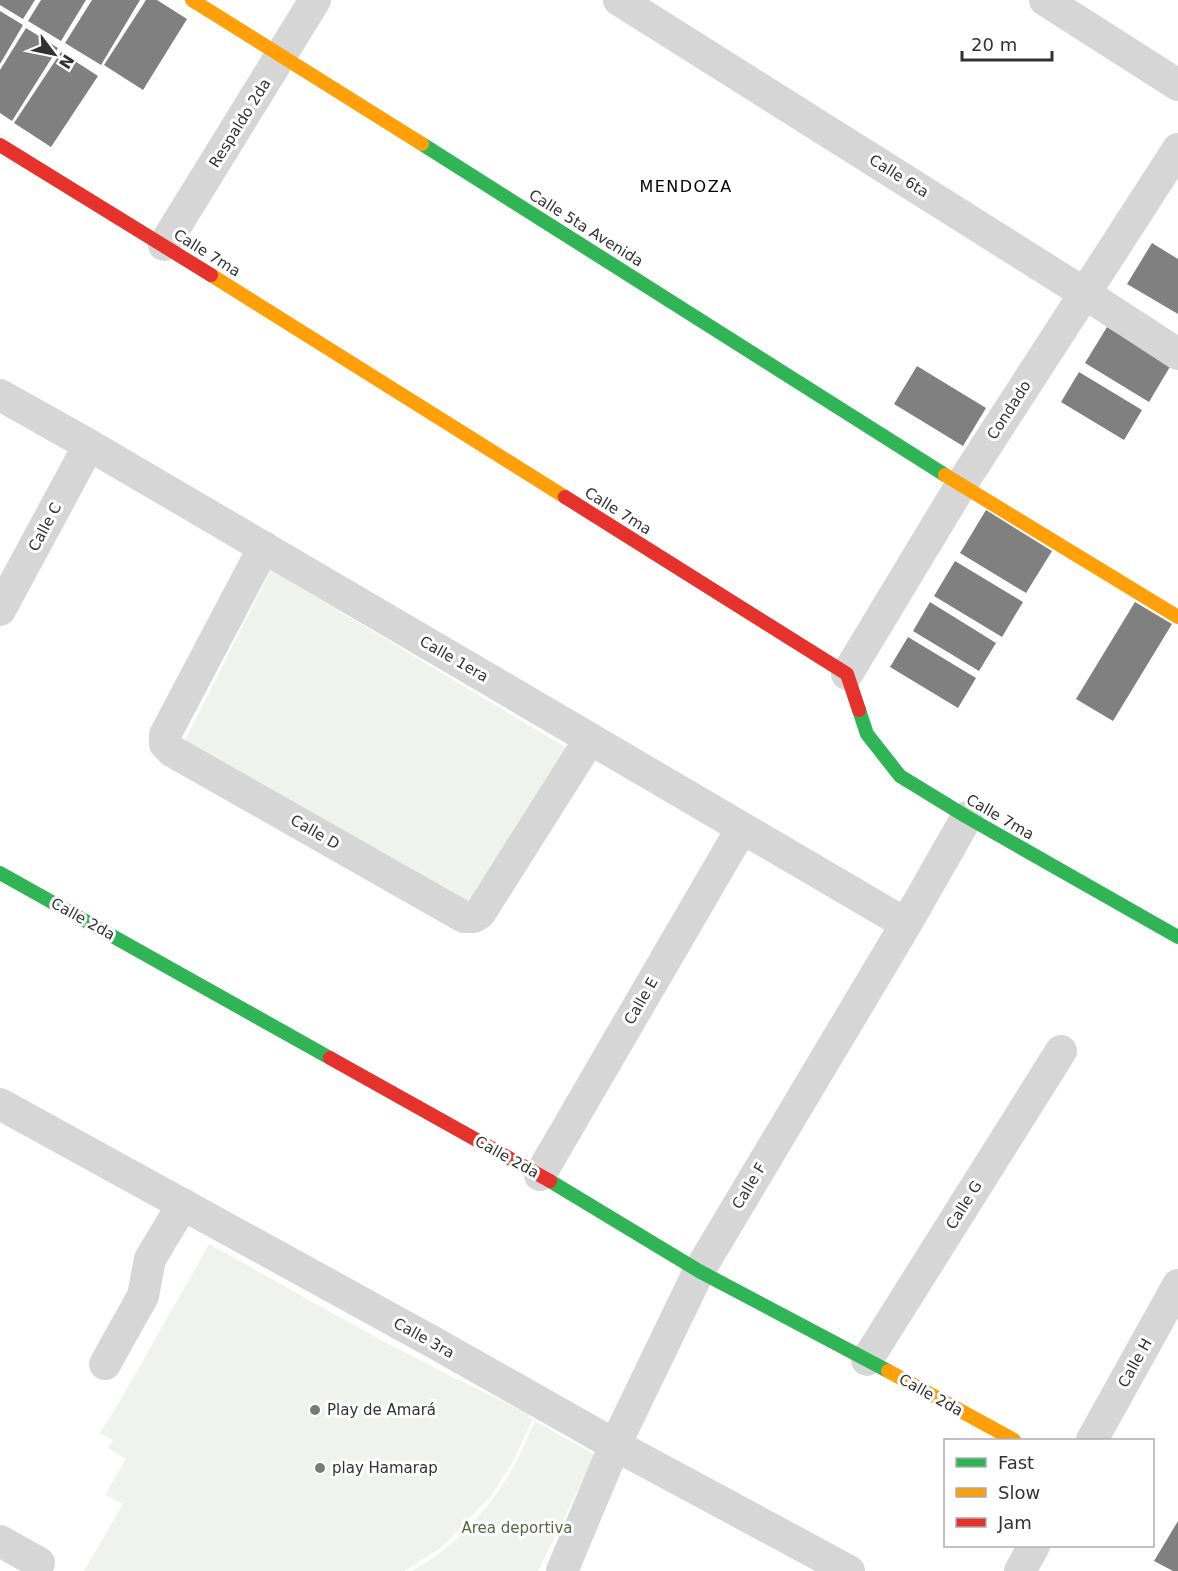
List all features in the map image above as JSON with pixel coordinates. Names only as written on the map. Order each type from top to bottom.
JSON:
[{"type":"street","name":"Calle 5ta Avenida","points":[[192,0],[961,485],[1178,617]]},
{"type":"street","name":"Respaldo 2da","points":[[164,245],[315,0]]},
{"type":"street","name":"Calle 6ta","points":[[619,0],[1178,354]]},
{"type":"street","points":[[1045,0],[1178,85]]},
{"type":"street","name":"Calle 7ma","points":[[0,145],[164,245],[847,674],[867,734],[900,776],[967,817],[1178,937]]},
{"type":"street","name":"Condado","points":[[847,674],[961,485],[1178,149]]},
{"type":"street","name":"Calle 1era","points":[[0,395],[264,547],[906,924]]},
{"type":"street","name":"Calle C","points":[[0,610],[89,445]]},
{"type":"street","name":"Calle D","points":[[264,547],[165,735],[165,744],[172,751],[464,917],[474,917],[480,913],[590,739]]},
{"type":"street","name":"Calle F","points":[[562,1571],[615,1445],[699,1270],[906,924],[967,817]]},
{"type":"street","name":"Calle E","points":[[540,1175],[742,828]]},
{"type":"street","name":"Calle 2da","points":[[0,873],[540,1175],[699,1270],[1012,1439]]},
{"type":"street","name":"Calle G","points":[[867,1360],[1061,1051]]},
{"type":"street","name":"Calle 3ra","points":[[0,1104],[433,1342],[615,1445],[849,1571]]},
{"type":"street","points":[[105,1364],[144,1296],[150,1260],[183,1204]]},
{"type":"street","name":"Calle H","points":[[1093,1439],[1178,1285]]},
{"type":"street","points":[[0,1541],[39,1563]]},
{"type":"street","points":[[1020,1571],[1033,1547]]},
{"type":"green space","points":[[271,570],[573,752],[471,910],[183,744]]},
{"type":"green space","name":"Play de Amará","points":[[209,1244],[370,1334],[529,1414],[528,1417],[533,1419],[512,1463],[491,1496],[441,1548],[404,1571],[84,1571],[123,1504],[105,1495],[126,1459],[108,1448],[113,1440],[100,1433]]},
{"type":"green space","name":"Area deportiva","points":[[535,1421],[595,1455],[538,1571],[411,1571],[452,1543],[487,1506],[518,1458]]},
{"type":"building","points":[[0,0],[35,0],[23,19],[0,5]]},
{"type":"building","points":[[41,0],[86,0],[61,41],[28,21]]},
{"type":"building","points":[[92,0],[140,0],[101,65],[65,43]]},
{"type":"building","points":[[146,0],[157,0],[187,19],[143,90],[104,65]]},
{"type":"building","points":[[0,11],[23,25],[0,64]]},
{"type":"building","points":[[26,28],[58,48],[12,121],[0,113],[0,70]]},
{"type":"building","points":[[61,52],[98,76],[51,147],[14,123]]},
{"type":"building","points":[[1152,243],[1178,259],[1178,314],[1127,284]]},
{"type":"building","points":[[1107,327],[1171,365],[1149,402],[1085,363]]},
{"type":"building","points":[[917,366],[986,408],[963,446],[894,404]]},
{"type":"building","points":[[1079,372],[1142,410],[1124,440],[1061,402]]},
{"type":"building","points":[[986,510],[1052,551],[1026,593],[960,553]]},
{"type":"building","points":[[955,561],[1023,602],[1002,637],[934,596]]},
{"type":"building","points":[[930,602],[996,643],[979,671],[913,631]]},
{"type":"building","points":[[1135,602],[1172,624],[1113,721],[1076,699]]},
{"type":"building","points":[[908,637],[976,678],[958,708],[890,667]]},
{"type":"building","points":[[1178,1521],[1178,1571],[1173,1571],[1154,1561]]},
{"type":"traffic: fast","points":[[422,144],[945,475]]},
{"type":"traffic: fast","points":[[859,710],[867,734],[900,776],[967,817],[1178,937]]},
{"type":"traffic: fast","points":[[0,873],[330,1058]]},
{"type":"traffic: fast","points":[[550,1181],[699,1271],[888,1371]]},
{"type":"traffic: slow","points":[[192,0],[422,144]]},
{"type":"traffic: slow","points":[[211,275],[565,497]]},
{"type":"traffic: slow","points":[[945,475],[1178,617]]},
{"type":"traffic: slow","points":[[888,1371],[1012,1439]]},
{"type":"traffic: jam","points":[[0,145],[211,275]]},
{"type":"traffic: jam","points":[[565,497],[847,674],[859,710]]},
{"type":"traffic: jam","points":[[330,1058],[550,1181]]},
{"type":"place","name":"Play de Amará","points":[[315,1410]]},
{"type":"place","name":"play Hamarap","points":[[320,1468]]},
{"type":"district","name":"MENDOZA","points":[[686,186]]}]
